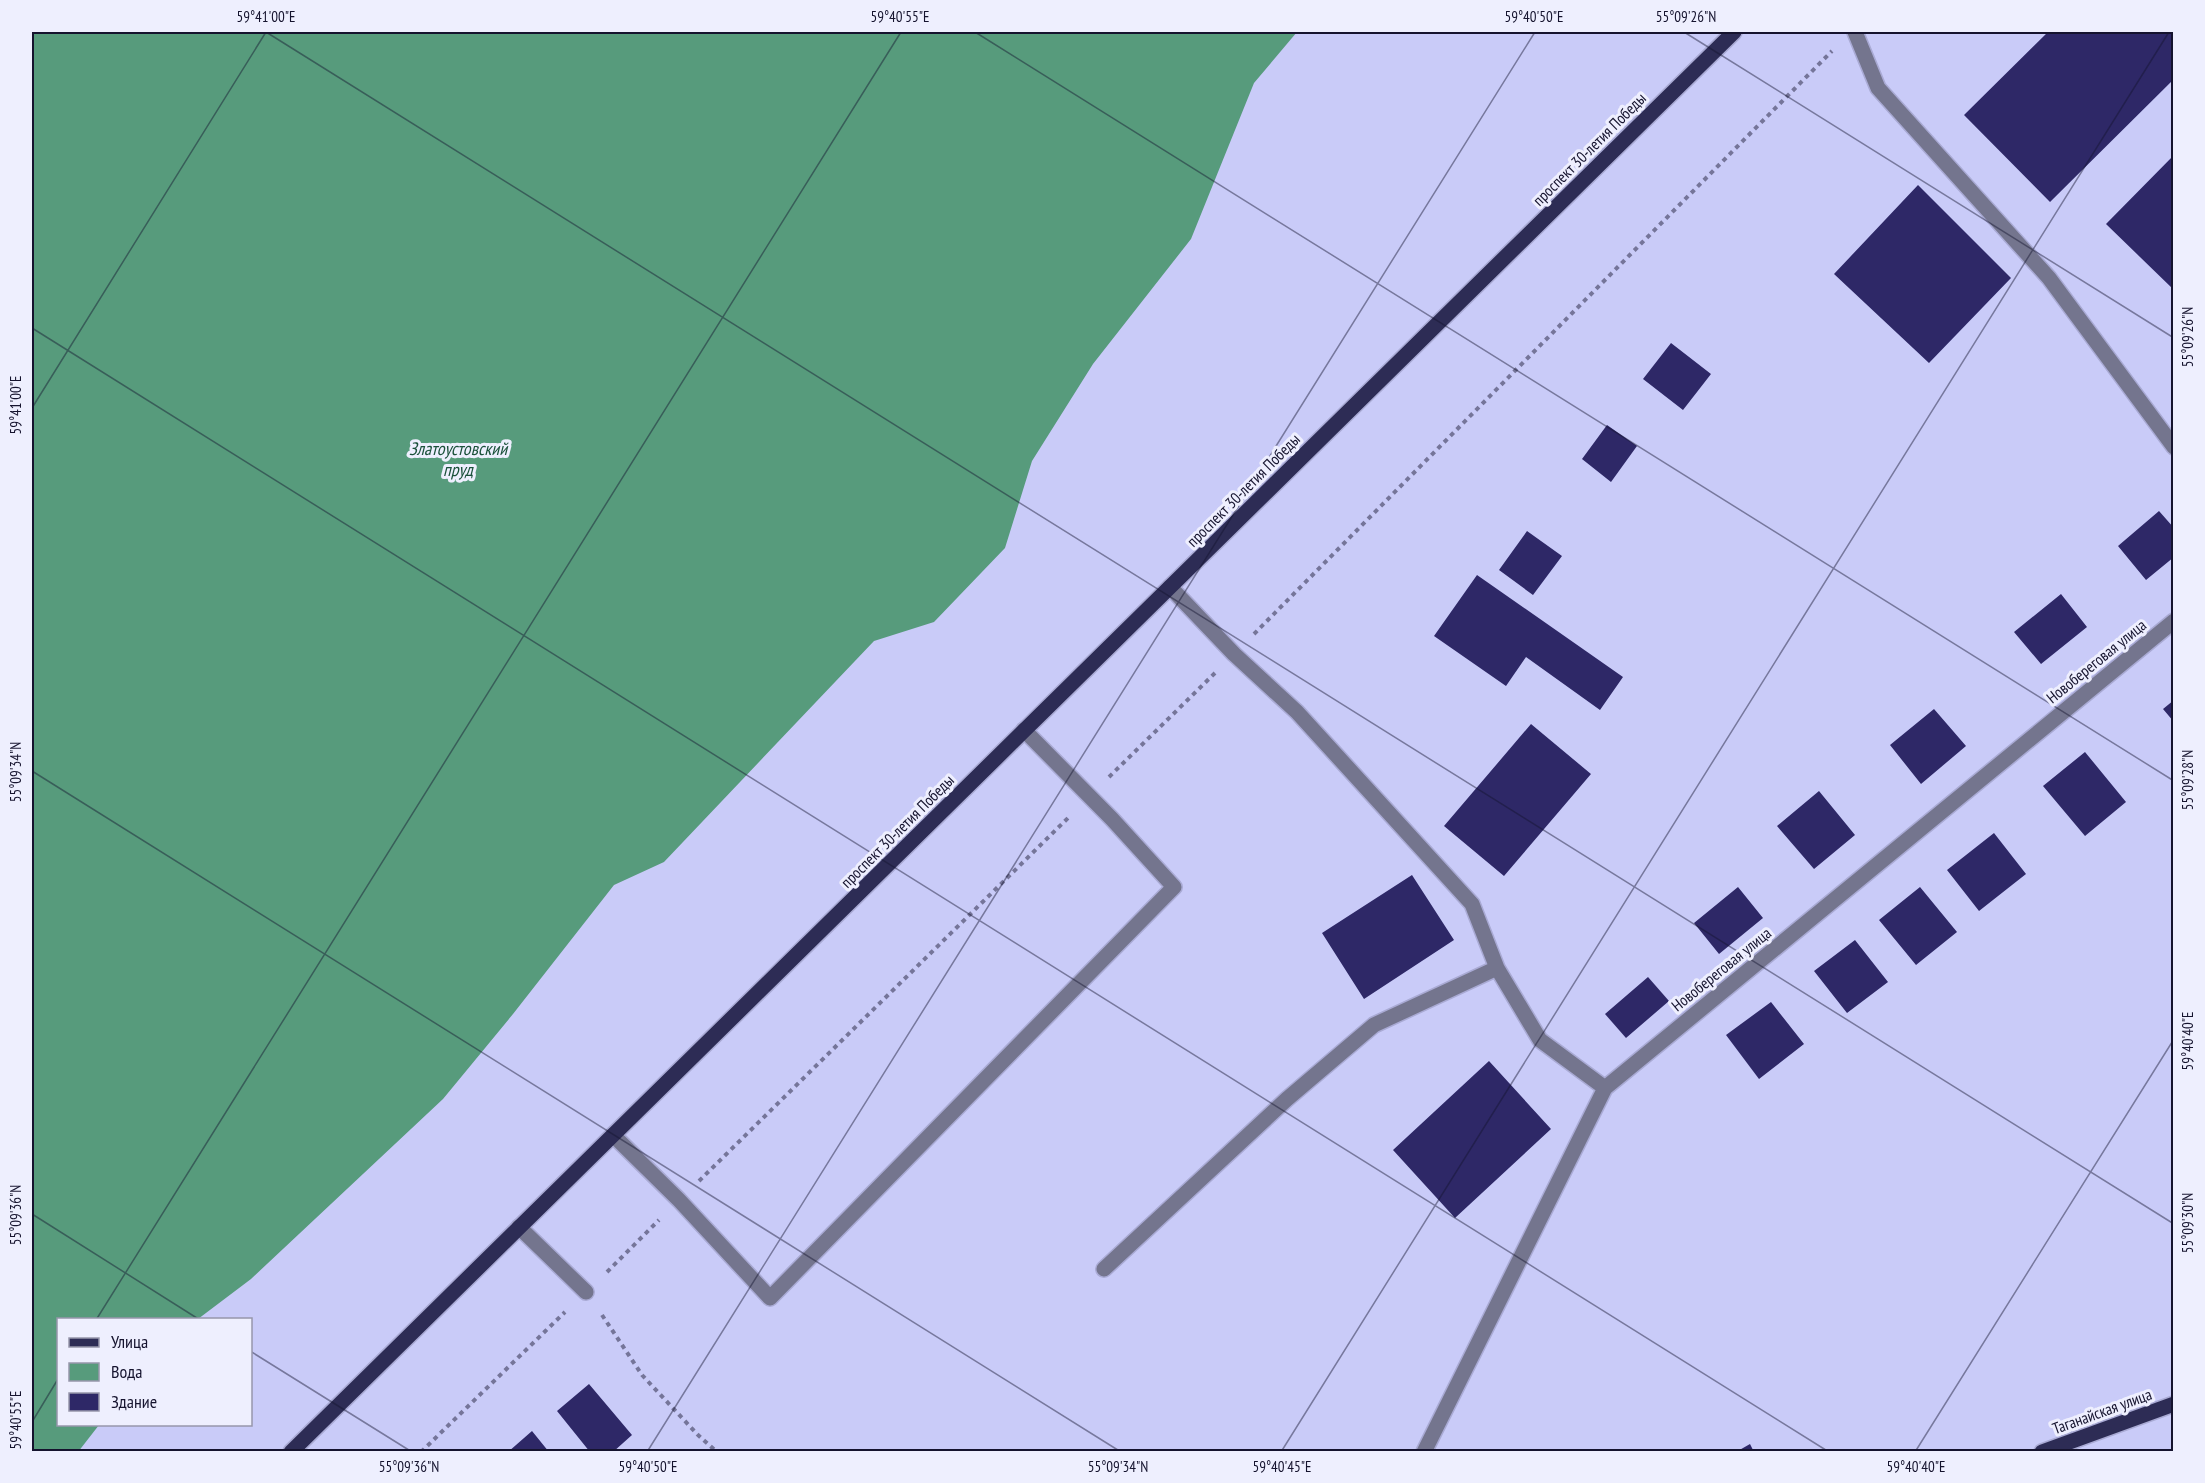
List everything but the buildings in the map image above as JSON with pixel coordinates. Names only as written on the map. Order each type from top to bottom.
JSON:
[{"type":"main road","name":"проспект 30-летия Победы","points":[[291,1452],[1734,32]]},
{"type":"main road","name":"Таганайская улица","points":[[2042,1452],[2174,1404]]},
{"type":"street","points":[[1855,32],[1878,88],[2049,278],[2174,447]]},
{"type":"street","points":[[1170,587],[1234,654],[1297,712],[1472,904],[1497,968],[1540,1040],[1605,1088]]},
{"type":"street","name":"Новобереговая улица","points":[[1424,1452],[1605,1088],[2174,621]]},
{"type":"street","points":[[613,1135],[679,1200],[770,1298],[1174,887],[1024,730]]},
{"type":"street","points":[[1104,1269],[1287,1099],[1374,1025],[1497,968]]},
{"type":"street","points":[[519,1227],[586,1292]]},
{"type":"path","points":[[421,1452],[1234,654],[1835,48]]},
{"type":"path","points":[[586,1292],[642,1375],[717,1452]]},
{"type":"water","name":"Златоустовский пруд","points":[[32,32],[1297,32],[1254,83],[1191,239],[1093,364],[1032,461],[1005,548],[934,622],[874,641],[664,862],[614,885],[443,1099],[251,1279],[199,1318],[57,1318],[57,1426],[98,1426],[78,1452],[32,1451]]}]
